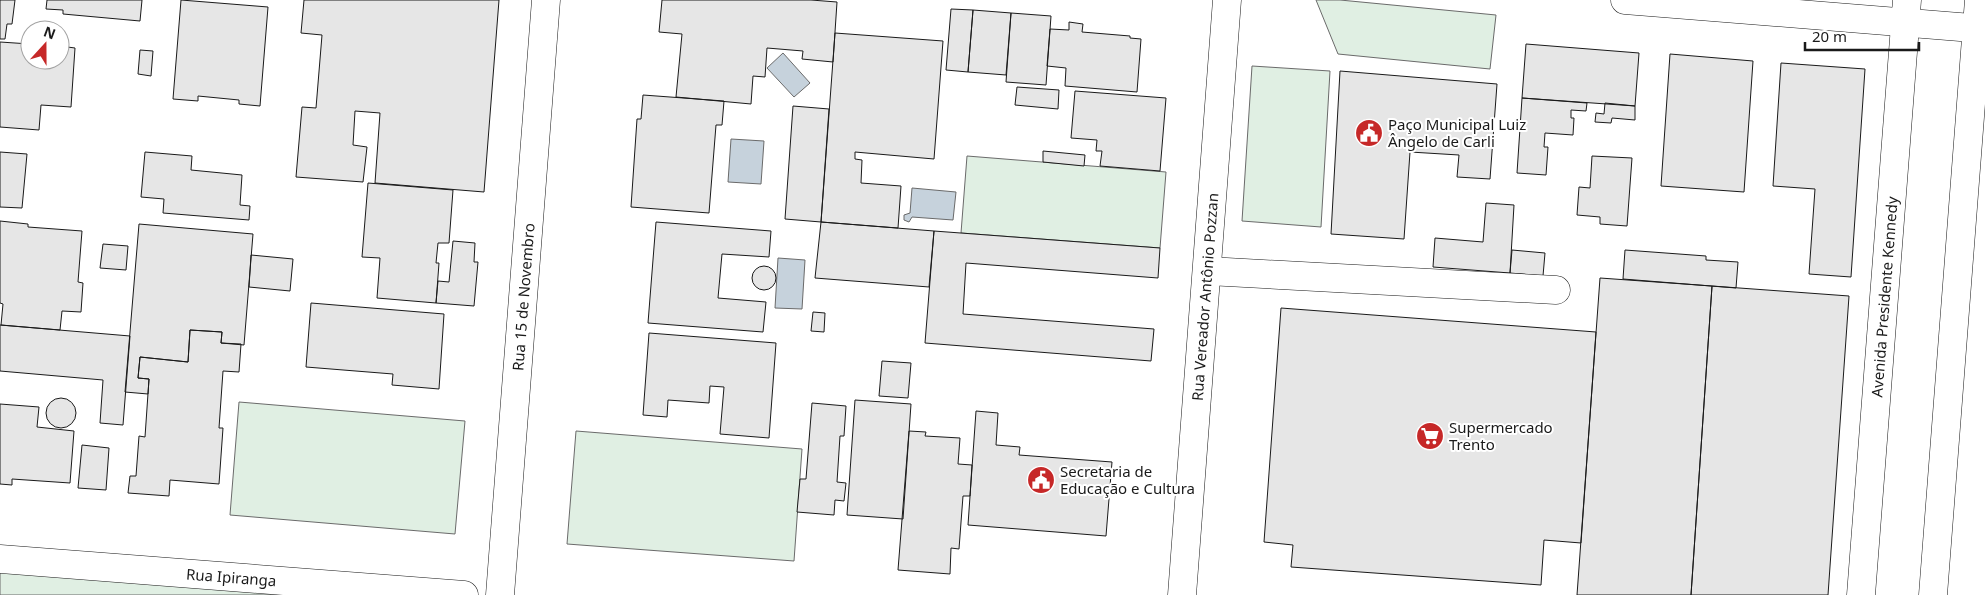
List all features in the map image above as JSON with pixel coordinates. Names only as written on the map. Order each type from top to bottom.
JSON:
[{"type":"street","name":"Rua 15 de Novembro","points":[[500,595],[546,0]]},
{"type":"street","name":"Rua Vereador Antônio Pozzan","points":[[1182,595],[1227,0]]},
{"type":"street","points":[[1625,0],[1907,11],[1981,28]]},
{"type":"street","points":[[1933,595],[1981,28],[1979,0]]},
{"type":"street","name":"Avenida Presidente Kennedy","points":[[1861,595],[1907,11]]},
{"type":"street","points":[[1208,271],[1556,290]]},
{"type":"street","name":"Rua Ipiranga","points":[[0,559],[464,595]]},
{"type":"green space","points":[[1316,0],[1340,0],[1496,15],[1490,69],[1338,54]]},
{"type":"green space","points":[[1252,66],[1330,71],[1321,227],[1242,221]]},
{"type":"green space","points":[[967,156],[1166,172],[1160,248],[961,233]]},
{"type":"green space","points":[[239,402],[465,421],[455,534],[230,515]]},
{"type":"green space","points":[[576,431],[802,449],[794,561],[567,544]]},
{"type":"green space","points":[[0,559],[464,595],[0,595]]},
{"type":"shaded area","points":[[783,53],[810,83],[794,97],[767,68]]},
{"type":"shaded area","points":[[731,139],[764,141],[761,184],[728,182]]},
{"type":"shaded area","points":[[912,188],[956,192],[953,220],[912,217],[909,222],[904,220],[904,215],[910,213]]},
{"type":"shaded area","points":[[778,258],[805,260],[802,309],[775,308]]},
{"type":"building","points":[[0,0],[15,0],[12,24],[7,24],[5,39],[0,39]]},
{"type":"building","points":[[47,0],[142,0],[140,21],[63,14],[63,10],[46,9]]},
{"type":"building","points":[[181,0],[268,7],[260,106],[239,104],[239,100],[198,96],[198,101],[173,99]]},
{"type":"building","points":[[304,0],[499,0],[484,192],[375,183],[380,113],[355,111],[353,145],[367,147],[363,182],[296,177],[302,107],[316,108],[322,35],[301,33]]},
{"type":"building","points":[[662,0],[811,0],[837,2],[833,62],[802,59],[803,51],[767,48],[765,77],[753,76],[751,104],[676,97],[682,34],[659,32]]},
{"type":"building","points":[[951,9],[973,10],[968,72],[946,70]]},
{"type":"building","points":[[973,10],[1011,13],[1006,75],[968,72]]},
{"type":"building","points":[[1011,13],[1051,16],[1046,85],[1006,82]]},
{"type":"building","points":[[1069,22],[1083,24],[1082,32],[1130,36],[1130,38],[1141,39],[1137,92],[1065,86],[1066,68],[1047,66],[1050,29],[1069,30]]},
{"type":"building","points":[[835,33],[943,41],[934,159],[855,152],[855,159],[862,160],[861,183],[901,186],[898,228],[821,222]]},
{"type":"building","points":[[0,42],[20,43],[20,70],[70,70],[70,47],[75,48],[71,107],[41,105],[39,130],[0,127]]},
{"type":"building","points":[[1526,44],[1639,53],[1635,106],[1522,98]]},
{"type":"building","points":[[140,50],[153,51],[151,76],[138,74]]},
{"type":"building","points":[[1670,54],[1753,61],[1744,192],[1661,186]]},
{"type":"building","points":[[1781,63],[1865,69],[1851,277],[1809,274],[1815,189],[1773,186]]},
{"type":"building","points":[[1340,71],[1497,84],[1490,179],[1457,177],[1459,155],[1410,152],[1404,239],[1331,234]]},
{"type":"building","points":[[1017,87],[1059,90],[1058,109],[1015,105]]},
{"type":"building","points":[[1075,91],[1166,98],[1160,171],[1100,166],[1102,151],[1096,151],[1097,140],[1071,138]]},
{"type":"building","points":[[643,95],[724,101],[722,125],[716,125],[709,213],[631,207],[637,119],[641,119]]},
{"type":"building","points":[[1522,98],[1587,103],[1586,111],[1571,110],[1571,118],[1574,118],[1573,135],[1545,133],[1544,147],[1548,147],[1546,175],[1517,173]]},
{"type":"building","points":[[1605,103],[1635,106],[1635,120],[1612,118],[1611,123],[1595,122],[1596,113],[1604,114]]},
{"type":"building","points":[[793,106],[829,109],[821,222],[785,219]]},
{"type":"building","points":[[1043,151],[1085,155],[1084,166],[1043,162]]},
{"type":"building","points":[[0,152],[27,154],[22,208],[0,207]]},
{"type":"building","points":[[145,152],[192,156],[191,170],[242,175],[240,205],[250,206],[249,220],[163,213],[164,199],[141,197]]},
{"type":"building","points":[[1592,156],[1632,158],[1627,226],[1600,224],[1600,217],[1577,215],[1579,187],[1590,188]]},
{"type":"building","points":[[368,183],[453,190],[449,243],[438,243],[436,263],[439,263],[436,303],[377,298],[380,258],[362,257]]},
{"type":"building","points":[[1486,203],[1514,205],[1510,273],[1433,267],[1435,238],[1483,242]]},
{"type":"building","points":[[0,221],[28,224],[28,227],[82,231],[78,282],[83,283],[81,312],[62,311],[60,330],[1,325],[3,304],[0,303]]},
{"type":"building","points":[[656,222],[771,231],[769,257],[722,254],[718,298],[766,302],[763,332],[648,323]]},
{"type":"building","points":[[821,222],[934,231],[929,287],[815,278]]},
{"type":"building","points":[[139,224],[253,234],[244,345],[221,343],[222,332],[190,330],[188,362],[140,357],[138,378],[149,379],[148,394],[125,392]]},
{"type":"building","points":[[934,231],[1160,248],[1158,278],[966,263],[963,314],[1154,329],[1151,361],[925,343]]},
{"type":"building","points":[[453,241],[475,243],[474,262],[478,262],[474,306],[436,303],[438,281],[449,282]]},
{"type":"building","points":[[103,244],[128,246],[126,270],[100,268]]},
{"type":"building","points":[[1512,250],[1545,253],[1543,276],[1510,273]]},
{"type":"building","points":[[1625,250],[1706,256],[1706,260],[1738,262],[1736,288],[1623,279]]},
{"type":"building","points":[[251,255],[293,259],[290,291],[249,287]]},
{"type":"building","points":[[764,266],[773,269],[776,278],[773,287],[764,290],[755,287],[752,278],[755,269]]},
{"type":"building","points":[[1600,278],[1712,286],[1691,595],[1577,595]]},
{"type":"building","points":[[1712,286],[1849,296],[1828,595],[1691,595]]},
{"type":"building","points":[[311,303],[444,314],[439,389],[392,385],[393,374],[306,367]]},
{"type":"building","name":"Supermercado Trento","points":[[1281,308],[1596,332],[1581,543],[1544,540],[1541,585],[1291,567],[1293,545],[1264,542]]},
{"type":"building","points":[[813,312],[825,313],[824,332],[811,331]]},
{"type":"building","points":[[0,325],[130,336],[123,425],[100,423],[103,380],[0,371]]},
{"type":"building","points":[[190,330],[222,332],[221,343],[241,344],[239,372],[223,371],[219,428],[223,428],[219,484],[170,480],[169,496],[128,493],[130,476],[136,476],[139,436],[145,437],[149,379],[138,378],[140,357],[188,362]]},
{"type":"building","points":[[649,333],[776,343],[769,438],[720,434],[724,387],[710,386],[709,403],[668,400],[667,417],[643,415]]},
{"type":"building","points":[[882,361],[911,363],[908,398],[879,396]]},
{"type":"building","points":[[61,398],[72,402],[76,413],[72,424],[61,428],[50,424],[46,413],[50,402]]},
{"type":"building","points":[[855,400],[911,404],[903,519],[847,515]]},
{"type":"building","points":[[812,403],[846,406],[844,436],[840,436],[837,482],[846,483],[844,501],[835,500],[834,515],[797,512],[800,479],[806,479]]},
{"type":"building","points":[[0,404],[39,407],[37,427],[74,431],[70,483],[12,479],[12,485],[0,484]]},
{"type":"building","name":"Secretaria de Educação e Cultura","points":[[976,411],[998,413],[996,445],[1020,447],[1019,455],[1112,462],[1106,536],[968,525]]},
{"type":"building","points":[[909,431],[926,432],[925,436],[960,438],[958,464],[972,465],[970,496],[963,496],[959,549],[951,548],[950,574],[898,570]]},
{"type":"building","points":[[82,445],[109,448],[106,490],[78,488]]},
{"type":"place","name":"Paço Municipal Luiz Ângelo de Carli","points":[[1369,133]]},
{"type":"place","name":"Supermercado Trento","points":[[1430,436]]},
{"type":"place","name":"Secretaria de Educação e Cultura","points":[[1041,480]]}]
